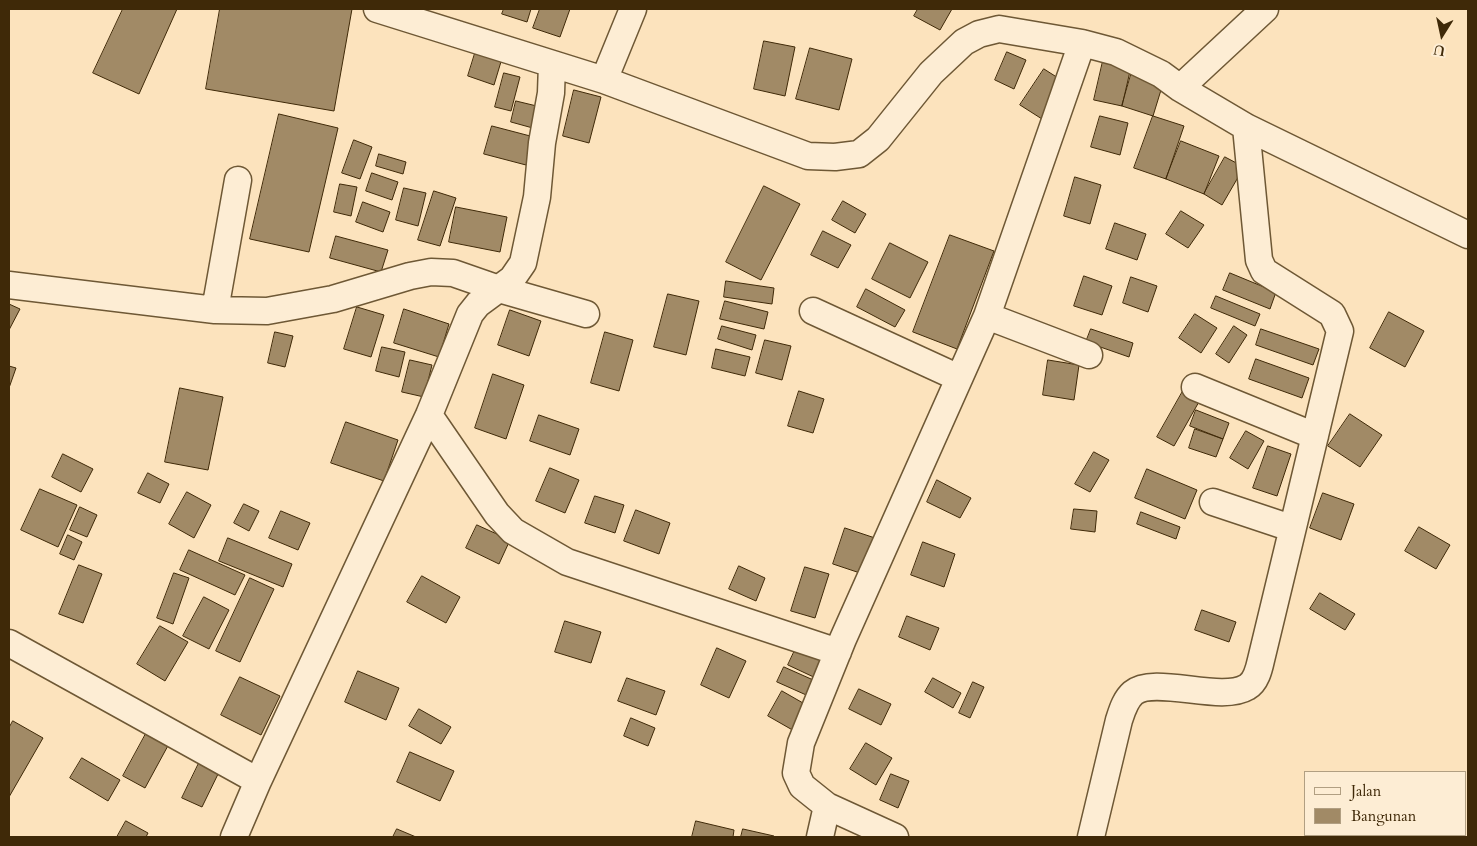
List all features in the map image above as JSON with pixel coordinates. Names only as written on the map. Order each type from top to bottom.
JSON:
[{"type":"street","points":[[377,9],[604,80],[808,156],[836,157],[860,154],[878,139],[931,73],[964,42],[978,34],[999,29],[1082,43],[1116,52],[1161,74],[1180,88],[1246,127],[1468,235]]},
{"type":"street","points":[[604,80],[633,9]]},
{"type":"street","points":[[1180,88],[1265,9]]},
{"type":"street","points":[[895,837],[827,806],[802,786],[796,773],[801,743],[838,652],[987,316],[1082,43]]},
{"type":"street","points":[[234,837],[258,781],[429,415],[470,314],[478,304],[512,279],[523,263],[537,196],[542,143],[551,93],[552,64]]},
{"type":"street","points":[[1091,837],[1119,720],[1125,704],[1132,693],[1140,689],[1160,688],[1220,692],[1240,690],[1248,687],[1254,680],[1261,660],[1340,331],[1332,314],[1264,271],[1260,260],[1246,127]]},
{"type":"street","points":[[215,310],[238,180]]},
{"type":"street","points":[[9,285],[215,310],[267,312],[332,299],[430,272],[453,272],[499,289],[586,314]]},
{"type":"street","points":[[813,311],[959,378]]},
{"type":"street","points":[[987,316],[1089,355]]},
{"type":"street","points":[[1195,387],[1315,436]]},
{"type":"street","points":[[429,415],[497,514],[513,532],[542,550],[567,562],[838,652]]},
{"type":"street","points":[[1213,502],[1285,526],[1294,523]]},
{"type":"street","points":[[12,652],[258,781]]},
{"type":"street","points":[[820,837],[827,806]]},
{"type":"building","points":[[123,9],[177,9],[139,94],[93,73]]},
{"type":"building","points":[[220,9],[352,9],[334,111],[206,89]]},
{"type":"building","points":[[504,9],[531,9],[527,22],[502,14]]},
{"type":"building","points":[[540,9],[570,9],[560,37],[533,28]]},
{"type":"building","points":[[918,9],[952,9],[940,30],[914,16]]},
{"type":"building","points":[[764,41],[795,47],[785,96],[754,89]]},
{"type":"building","points":[[477,47],[503,55],[494,85],[468,76]]},
{"type":"building","points":[[810,48],[852,59],[839,110],[796,99]]},
{"type":"building","points":[[1007,52],[1026,60],[1014,89],[995,80]]},
{"type":"building","points":[[1103,61],[1131,67],[1122,106],[1094,100]]},
{"type":"building","points":[[1133,68],[1165,77],[1153,116],[1122,106]]},
{"type":"building","points":[[1044,69],[1066,83],[1042,119],[1020,105]]},
{"type":"building","points":[[504,73],[520,77],[511,111],[495,107]]},
{"type":"building","points":[[574,90],[601,97],[589,143],[563,136]]},
{"type":"building","points":[[516,101],[545,108],[540,130],[511,122]]},
{"type":"building","points":[[279,114],[338,128],[309,252],[250,239]]},
{"type":"building","points":[[1100,116],[1128,123],[1120,155],[1091,147]]},
{"type":"building","points":[[1153,116],[1184,126],[1166,179],[1134,168]]},
{"type":"building","points":[[492,126],[534,137],[526,165],[484,154]]},
{"type":"building","points":[[354,140],[372,147],[360,179],[342,173]]},
{"type":"building","points":[[1181,141],[1219,156],[1204,194],[1166,179]]},
{"type":"building","points":[[379,154],[406,162],[403,174],[376,166]]},
{"type":"building","points":[[1225,157],[1244,167],[1222,205],[1204,194]]},
{"type":"building","points":[[372,173],[398,182],[392,200],[366,191]]},
{"type":"building","points":[[1075,177],[1101,185],[1090,224],[1064,216]]},
{"type":"building","points":[[340,184],[357,187],[351,216],[334,212]]},
{"type":"building","points":[[764,186],[800,204],[761,280],[726,262]]},
{"type":"building","points":[[404,188],[426,193],[418,226],[396,220]]},
{"type":"building","points":[[434,191],[456,198],[440,246],[418,240]]},
{"type":"building","points":[[843,201],[866,214],[855,233],[832,220]]},
{"type":"building","points":[[363,202],[390,212],[383,232],[356,222]]},
{"type":"building","points":[[456,207],[507,217],[500,252],[449,242]]},
{"type":"building","points":[[1181,211],[1204,225],[1188,248],[1166,234]]},
{"type":"building","points":[[1115,223],[1146,234],[1137,260],[1106,249]]},
{"type":"building","points":[[823,231],[851,245],[838,268],[811,255]]},
{"type":"building","points":[[950,235],[994,251],[957,349],[913,332]]},
{"type":"building","points":[[336,236],[388,250],[381,272],[330,258]]},
{"type":"building","points":[[890,243],[928,262],[910,298],[872,279]]},
{"type":"building","points":[[1230,273],[1276,292],[1270,309],[1223,290]]},
{"type":"building","points":[[1084,276],[1112,286],[1102,315],[1074,306]]},
{"type":"building","points":[[1131,277],[1157,286],[1148,312],[1123,303]]},
{"type":"building","points":[[726,281],[774,288],[772,304],[724,297]]},
{"type":"building","points":[[866,289],[905,310],[895,327],[857,307]]},
{"type":"building","points":[[668,294],[699,301],[686,355],[654,347]]},
{"type":"building","points":[[1216,296],[1260,314],[1255,326],[1211,308]]},
{"type":"building","points":[[725,301],[768,312],[764,329],[720,319]]},
{"type":"building","points":[[9,304],[20,309],[9,330]]},
{"type":"building","points":[[357,307],[384,315],[371,357],[344,349]]},
{"type":"building","points":[[404,309],[449,324],[439,357],[394,343]]},
{"type":"building","points":[[510,310],[541,321],[529,356],[498,345]]},
{"type":"building","points":[[1389,312],[1424,331],[1405,367],[1370,348]]},
{"type":"building","points":[[1195,314],[1217,328],[1201,353],[1179,338]]},
{"type":"building","points":[[722,326],[756,335],[752,350],[718,339]]},
{"type":"building","points":[[1234,326],[1247,335],[1229,363],[1216,354]]},
{"type":"building","points":[[1091,329],[1133,343],[1129,357],[1086,342]]},
{"type":"building","points":[[1261,329],[1319,349],[1313,365],[1256,345]]},
{"type":"building","points":[[275,332],[293,336],[285,367],[268,363]]},
{"type":"building","points":[[605,332],[633,340],[619,391],[591,383]]},
{"type":"building","points":[[765,340],[791,346],[782,380],[756,373]]},
{"type":"building","points":[[382,347],[405,352],[399,377],[376,371]]},
{"type":"building","points":[[716,349],[750,357],[745,376],[712,368]]},
{"type":"building","points":[[1256,359],[1309,378],[1302,398],[1249,379]]},
{"type":"building","points":[[410,360],[432,365],[424,397],[402,392]]},
{"type":"building","points":[[1048,360],[1079,365],[1074,400],[1043,395]]},
{"type":"building","points":[[9,366],[16,368],[9,388]]},
{"type":"building","points":[[493,374],[524,385],[506,439],[475,428]]},
{"type":"building","points":[[180,388],[223,397],[208,470],[165,462]]},
{"type":"building","points":[[799,391],[824,399],[813,433],[788,426]]},
{"type":"building","points":[[1183,391],[1200,400],[1174,446],[1157,437]]},
{"type":"building","points":[[1196,410],[1229,423],[1223,439],[1190,426]]},
{"type":"building","points":[[1350,414],[1382,435],[1360,467],[1328,446]]},
{"type":"building","points":[[539,415],[579,429],[570,455],[530,441]]},
{"type":"building","points":[[346,422],[398,440],[384,481],[331,463]]},
{"type":"building","points":[[1195,429],[1223,439],[1216,457],[1189,448]]},
{"type":"building","points":[[1246,431],[1264,441],[1248,469],[1230,458]]},
{"type":"building","points":[[1268,446],[1291,454],[1277,496],[1253,488]]},
{"type":"building","points":[[1094,452],[1109,460],[1090,492],[1075,484]]},
{"type":"building","points":[[63,454],[93,469],[81,492],[52,477]]},
{"type":"building","points":[[550,468],[579,480],[565,513],[536,501]]},
{"type":"building","points":[[1147,469],[1197,490],[1185,519],[1135,498]]},
{"type":"building","points":[[148,473],[169,484],[160,503],[138,493]]},
{"type":"building","points":[[937,480],[971,498],[960,518],[927,502]]},
{"type":"building","points":[[40,489],[77,505],[58,547],[21,530]]},
{"type":"building","points":[[187,492],[211,505],[194,538],[169,524]]},
{"type":"building","points":[[1323,493],[1354,504],[1341,540],[1310,528]]},
{"type":"building","points":[[595,496],[624,505],[615,533],[585,523]]},
{"type":"building","points":[[244,504],[259,511],[249,531],[234,523]]},
{"type":"building","points":[[80,507],[97,515],[87,537],[70,530]]},
{"type":"building","points":[[1074,509],[1097,511],[1095,532],[1071,529]]},
{"type":"building","points":[[636,510],[670,523],[659,554],[624,541]]},
{"type":"building","points":[[281,511],[310,523],[298,550],[269,538]]},
{"type":"building","points":[[1141,512],[1180,527],[1176,539],[1137,524]]},
{"type":"building","points":[[477,525],[510,540],[499,564],[466,548]]},
{"type":"building","points":[[1419,527],[1450,545],[1436,569],[1405,551]]},
{"type":"building","points":[[845,528],[878,539],[866,575],[833,564]]},
{"type":"building","points":[[68,535],[82,542],[74,560],[60,554]]},
{"type":"building","points":[[228,538],[292,564],[283,587],[219,561]]},
{"type":"building","points":[[923,542],[955,554],[944,587],[911,575]]},
{"type":"building","points":[[189,550],[245,575],[235,595],[180,570]]},
{"type":"building","points":[[79,565],[102,574],[83,623],[59,614]]},
{"type":"building","points":[[739,566],[765,578],[756,601],[729,589]]},
{"type":"building","points":[[805,567],[829,574],[815,618],[791,611]]},
{"type":"building","points":[[174,573],[189,578],[173,624],[157,618]]},
{"type":"building","points":[[422,576],[460,597],[446,623],[407,602]]},
{"type":"building","points":[[250,578],[274,589],[240,662],[216,651]]},
{"type":"building","points":[[1320,593],[1355,614],[1345,630],[1310,609]]},
{"type":"building","points":[[204,597],[229,610],[209,649],[183,636]]},
{"type":"building","points":[[1202,610],[1236,622],[1229,642],[1195,630]]},
{"type":"building","points":[[907,616],[939,628],[930,650],[899,637]]},
{"type":"building","points":[[565,621],[601,632],[591,663],[555,652]]},
{"type":"building","points":[[160,626],[188,642],[165,681],[137,664]]},
{"type":"building","points":[[717,648],[746,661],[729,698],[701,685]]},
{"type":"building","points":[[796,648],[828,663],[820,680],[788,665]]},
{"type":"building","points":[[784,667],[820,683],[813,698],[777,682]]},
{"type":"building","points":[[358,671],[399,688],[386,720],[345,702]]},
{"type":"building","points":[[240,677],[280,696],[261,735],[221,715]]},
{"type":"building","points":[[627,678],[665,691],[656,715],[618,701]]},
{"type":"building","points":[[933,678],[961,693],[953,708],[925,692]]},
{"type":"building","points":[[973,682],[984,687],[970,718],[959,713]]},
{"type":"building","points":[[859,689],[891,704],[881,725],[849,709]]},
{"type":"building","points":[[782,691],[810,707],[796,732],[768,716]]},
{"type":"building","points":[[419,709],[451,727],[441,744],[409,726]]},
{"type":"building","points":[[631,718],[655,728],[648,746],[624,736]]},
{"type":"building","points":[[13,721],[43,738],[9,797],[9,728]]},
{"type":"building","points":[[148,730],[170,742],[145,788],[123,776]]},
{"type":"building","points":[[866,743],[892,758],[876,785],[850,769]]},
{"type":"building","points":[[410,752],[454,771],[440,801],[397,782]]},
{"type":"building","points":[[82,758],[120,780],[108,801],[70,778]]},
{"type":"building","points":[[200,761],[220,770],[202,807],[182,798]]},
{"type":"building","points":[[891,774],[909,781],[898,808],[880,800]]},
{"type":"building","points":[[126,821],[148,833],[146,837],[117,837]]},
{"type":"building","points":[[696,821],[734,830],[733,837],[692,837]]},
{"type":"building","points":[[397,829],[416,837],[393,837]]},
{"type":"building","points":[[743,829],[774,836],[774,837],[741,837]]}]
